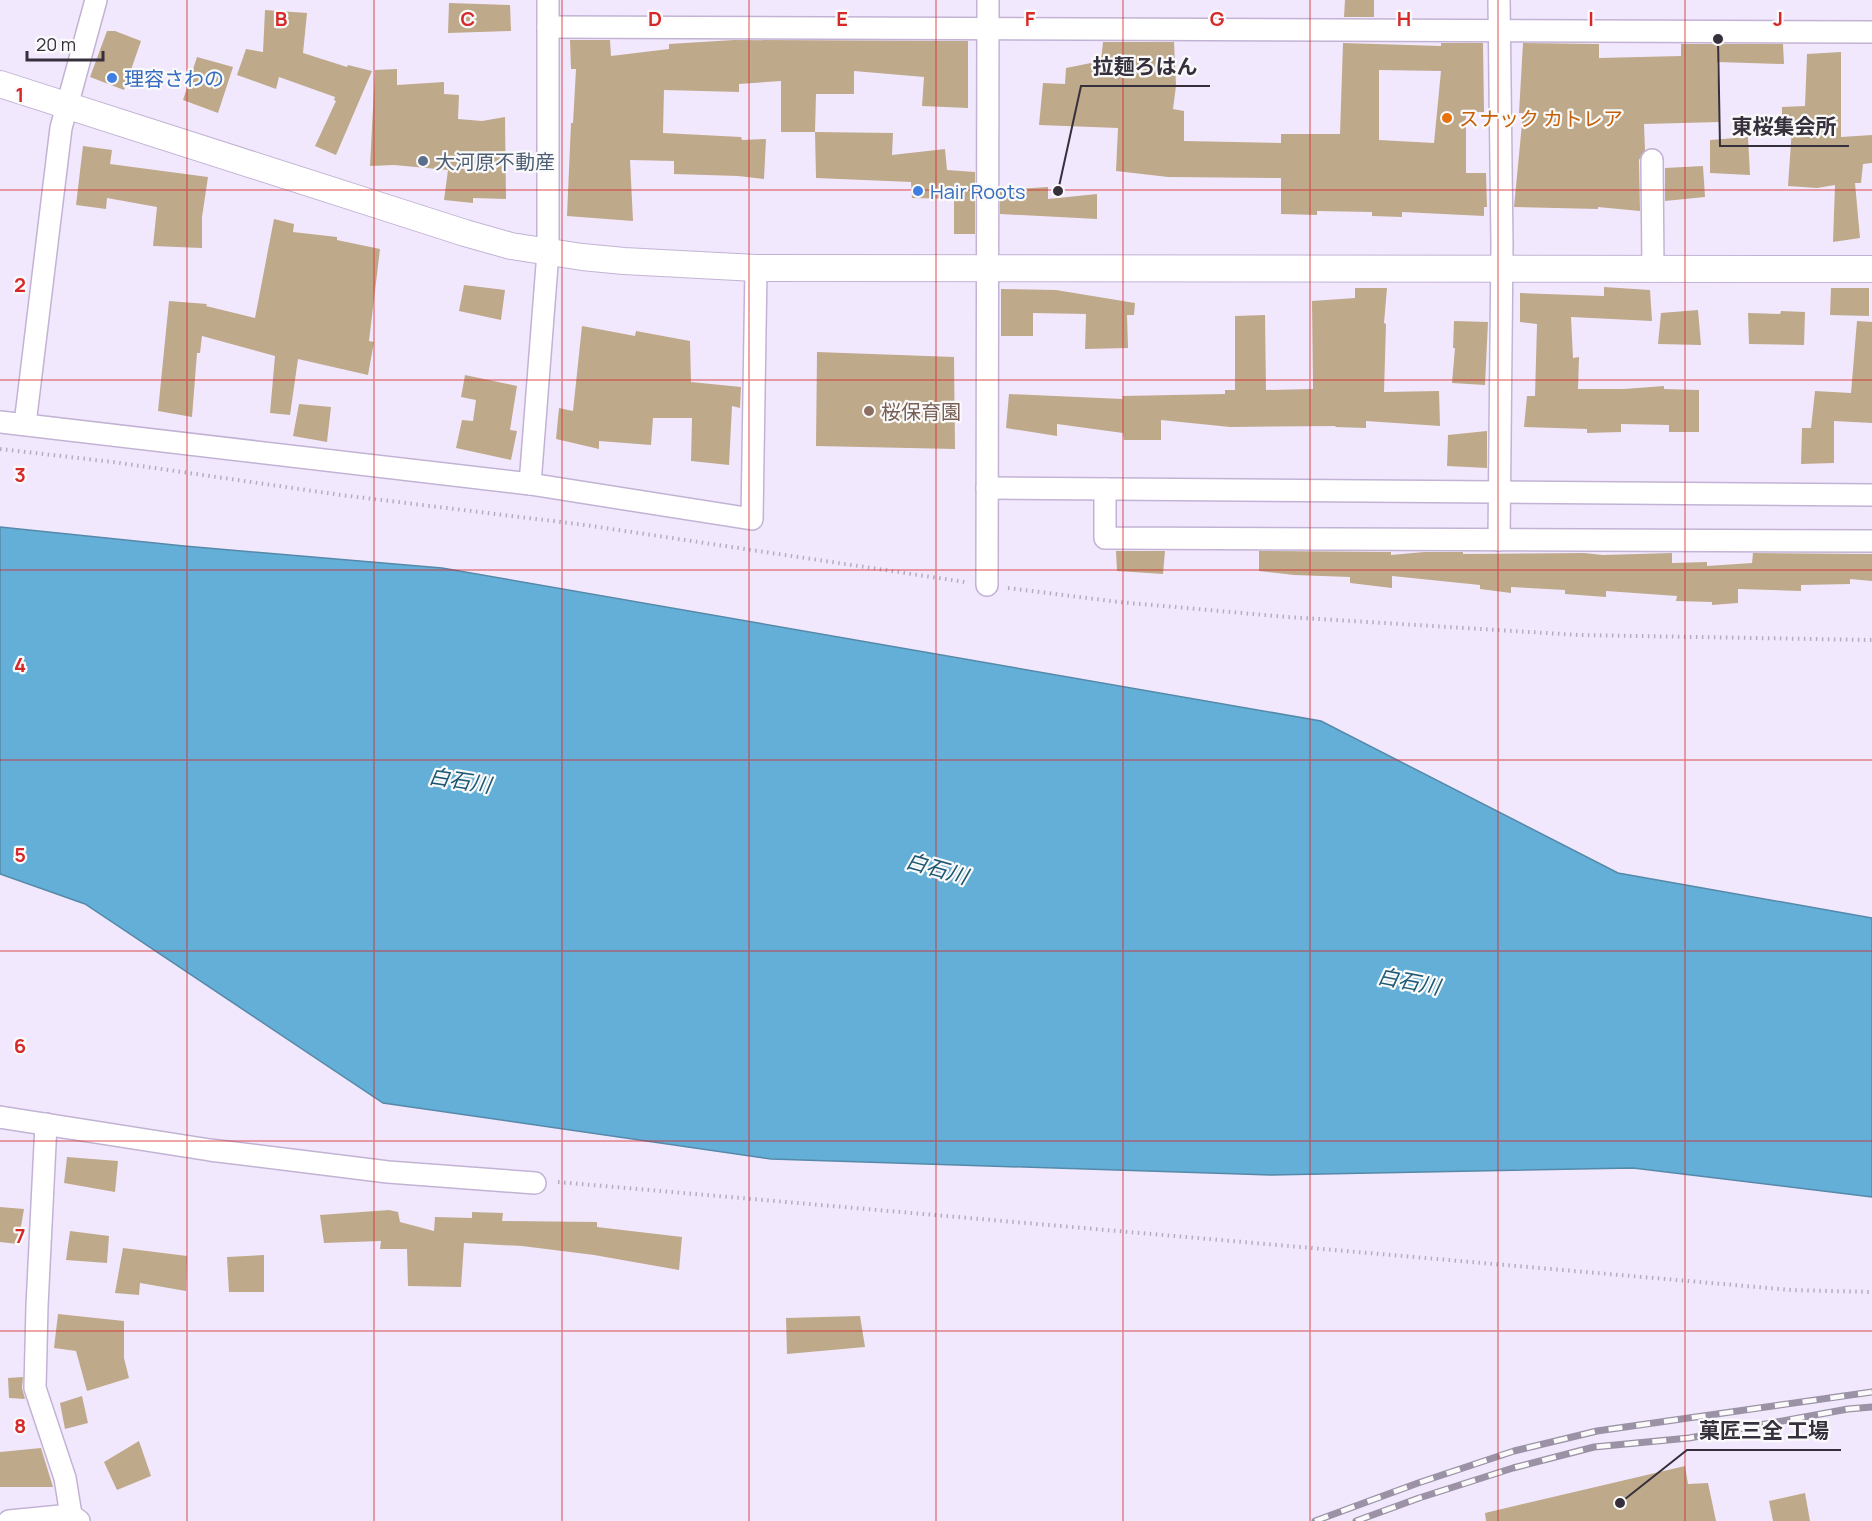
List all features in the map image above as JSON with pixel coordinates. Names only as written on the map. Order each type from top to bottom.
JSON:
[{"type":"street","points":[[25,424],[60,135],[96,0]]},
{"type":"street","points":[[530,484],[548,252],[548,0]]},
{"type":"street","points":[[987,585],[988,0]]},
{"type":"street","points":[[1499,0],[1502,270],[1499,540]]},
{"type":"street","points":[[548,27],[1872,32]]},
{"type":"street","points":[[0,84],[465,233],[511,246],[624,261],[756,268],[1872,269]]},
{"type":"street","points":[[1652,160],[1653,269]]},
{"type":"street","points":[[0,422],[530,484],[752,519],[756,268]]},
{"type":"street","points":[[987,488],[1872,495]]},
{"type":"street","points":[[1105,489],[1105,538],[1872,541]]},
{"type":"street","points":[[0,1117],[210,1150],[388,1172],[544,1182]]},
{"type":"street","points":[[9,1521],[75,1518],[65,1478],[35,1388],[46,1124]]},
{"type":"path","points":[[0,449],[112,462],[340,495],[585,525],[987,585],[1119,602],[1287,617],[1578,635],[1872,640]]},
{"type":"path","points":[[544,1182],[1791,1290],[1872,1292]]},
{"type":"water","name":"白石川","points":[[0,527],[184,546],[442,568],[1321,721],[1618,873],[1872,918],[1872,1197],[1633,1168],[1271,1175],[771,1159],[383,1103],[85,904],[0,874]]},
{"type":"building","points":[[1345,0],[1374,0],[1374,17],[1344,17]]},
{"type":"building","points":[[449,3],[510,5],[511,31],[448,33]]},
{"type":"building","points":[[265,10],[307,13],[303,53],[347,67],[348,65],[372,71],[336,155],[315,146],[336,101],[335,97],[279,77],[276,89],[237,75],[246,49],[263,52]]},
{"type":"building","points":[[107,31],[115,31],[141,41],[124,90],[90,77]]},
{"type":"building","points":[[570,40],[610,40],[611,56],[669,49],[669,44],[734,40],[968,41],[968,108],[922,106],[924,77],[854,71],[854,94],[816,94],[815,132],[781,132],[781,81],[739,84],[739,92],[664,90],[663,133],[741,137],[742,140],[766,139],[764,179],[674,174],[674,161],[630,160],[633,221],[567,216],[576,69],[571,69]]},
{"type":"building","points":[[1103,42],[1174,42],[1176,86],[1173,109],[1184,111],[1184,141],[1281,143],[1281,134],[1340,134],[1343,43],[1441,46],[1441,43],[1483,43],[1484,112],[1466,112],[1466,173],[1486,173],[1487,207],[1484,207],[1484,216],[1402,212],[1402,217],[1372,216],[1372,212],[1317,211],[1317,215],[1281,214],[1281,178],[1168,177],[1116,171],[1118,128],[1039,125],[1043,83],[1065,84],[1066,68],[1101,61]],"holes":[[[1379,70],[1441,71],[1434,143],[1379,140]]]},
{"type":"building","points":[[1523,43],[1599,44],[1599,58],[1681,56],[1681,44],[1783,44],[1784,64],[1717,62],[1720,122],[1644,124],[1645,150],[1639,160],[1640,211],[1598,207],[1598,209],[1514,207],[1523,113],[1519,113]]},
{"type":"building","points":[[1841,52],[1841,137],[1872,135],[1872,163],[1863,164],[1861,183],[1855,183],[1860,238],[1833,242],[1835,185],[1817,188],[1788,186],[1792,128],[1782,128],[1782,107],[1805,106],[1807,54]]},
{"type":"building","points":[[197,57],[233,67],[218,113],[183,100]]},
{"type":"building","points":[[397,69],[397,85],[444,82],[444,94],[459,95],[458,119],[482,121],[505,117],[506,199],[473,198],[473,203],[444,200],[448,170],[394,165],[370,166],[375,70]]},
{"type":"building","points":[[815,132],[893,133],[892,155],[945,149],[947,170],[975,172],[975,234],[954,234],[954,199],[912,198],[911,182],[816,178]]},
{"type":"building","points":[[1748,137],[1750,175],[1710,173],[1710,140]]},
{"type":"building","points":[[83,146],[112,150],[110,164],[208,177],[202,217],[202,248],[153,246],[157,207],[107,198],[106,209],[76,205]]},
{"type":"building","points":[[1703,166],[1705,197],[1665,201],[1665,168]]},
{"type":"building","points":[[1048,187],[1048,199],[1097,194],[1097,219],[1000,214],[1000,190]]},
{"type":"building","points":[[274,219],[294,224],[293,232],[337,237],[337,240],[380,249],[369,341],[374,342],[368,375],[298,359],[290,415],[270,413],[275,356],[202,336],[200,353],[197,353],[192,417],[158,411],[169,301],[207,304],[206,306],[255,318]]},
{"type":"building","points":[[464,285],[505,290],[501,320],[459,311]]},
{"type":"building","points":[[1604,287],[1650,290],[1652,321],[1571,317],[1573,358],[1579,357],[1578,389],[1664,386],[1664,389],[1699,390],[1699,432],[1669,432],[1669,425],[1621,424],[1621,432],[1587,433],[1587,429],[1524,427],[1527,396],[1535,396],[1537,324],[1520,322],[1520,293],[1604,296]]},
{"type":"building","points":[[1355,288],[1387,288],[1384,323],[1386,324],[1384,392],[1439,391],[1440,426],[1366,421],[1366,428],[1230,427],[1161,420],[1161,440],[1124,440],[1123,433],[1057,424],[1057,436],[1006,428],[1009,394],[1123,399],[1122,396],[1225,394],[1225,390],[1235,390],[1235,316],[1265,315],[1266,390],[1313,389],[1312,301],[1355,298]]},
{"type":"building","points":[[1831,288],[1869,288],[1869,316],[1830,315]]},
{"type":"building","points":[[1001,289],[1056,290],[1135,303],[1134,315],[1127,315],[1128,348],[1085,349],[1086,314],[1033,313],[1033,336],[1001,336]]},
{"type":"building","points":[[1698,310],[1701,345],[1658,344],[1661,313]]},
{"type":"building","points":[[1781,311],[1805,312],[1804,345],[1749,344],[1748,313],[1780,314]]},
{"type":"building","points":[[1454,321],[1488,322],[1485,385],[1452,383],[1455,348],[1453,348]]},
{"type":"building","points":[[1857,321],[1872,322],[1872,423],[1834,421],[1834,463],[1801,464],[1802,428],[1811,428],[1815,391],[1851,393]]},
{"type":"building","points":[[582,326],[635,336],[636,331],[690,341],[691,382],[741,387],[740,408],[732,406],[729,465],[691,461],[692,418],[653,418],[651,445],[599,441],[599,449],[556,439],[559,408],[573,411]]},
{"type":"building","points":[[817,352],[954,357],[955,449],[816,446]]},
{"type":"building","points":[[465,375],[517,386],[510,430],[517,431],[511,460],[456,448],[462,420],[473,421],[476,400],[461,397]]},
{"type":"building","points":[[299,404],[331,407],[327,442],[293,436]]},
{"type":"building","points":[[1487,431],[1487,468],[1447,466],[1448,435]]},
{"type":"building","points":[[1116,551],[1165,551],[1163,574],[1117,571]]},
{"type":"building","points":[[1259,551],[1391,552],[1391,555],[1424,552],[1603,555],[1672,553],[1672,563],[1707,562],[1707,566],[1752,563],[1753,553],[1872,554],[1872,581],[1850,579],[1850,584],[1801,585],[1801,591],[1738,589],[1738,603],[1712,605],[1712,602],[1676,601],[1677,596],[1606,591],[1606,597],[1565,594],[1565,590],[1511,587],[1511,593],[1480,589],[1480,585],[1392,576],[1392,588],[1350,583],[1350,577],[1259,571]]},
{"type":"building","points":[[67,1157],[118,1161],[115,1192],[64,1183]]},
{"type":"building","points":[[0,1207],[24,1209],[18,1244],[0,1242]]},
{"type":"building","points":[[389,1210],[398,1212],[400,1222],[434,1231],[435,1217],[472,1218],[472,1212],[503,1213],[502,1221],[597,1222],[597,1227],[682,1237],[679,1270],[594,1255],[522,1246],[464,1243],[461,1287],[408,1286],[407,1249],[380,1249],[381,1241],[324,1243],[320,1215]]},
{"type":"building","points":[[70,1231],[109,1236],[107,1263],[66,1260]]},
{"type":"building","points":[[123,1248],[187,1256],[186,1291],[140,1283],[139,1295],[115,1293]]},
{"type":"building","points":[[264,1255],[264,1292],[229,1292],[227,1257]]},
{"type":"building","points":[[58,1314],[124,1321],[124,1358],[129,1378],[87,1391],[76,1351],[54,1348]]},
{"type":"building","points":[[860,1316],[865,1347],[787,1354],[786,1318]]},
{"type":"building","points":[[23,1377],[22,1388],[25,1399],[9,1398],[8,1378]]},
{"type":"building","points":[[82,1396],[88,1423],[65,1429],[60,1403]]},
{"type":"building","points":[[139,1441],[151,1476],[117,1490],[104,1462]]},
{"type":"building","points":[[41,1448],[53,1487],[0,1487],[0,1452]]},
{"type":"building","points":[[1685,1466],[1688,1484],[1708,1483],[1716,1521],[1486,1521],[1485,1513]]},
{"type":"building","points":[[1805,1493],[1810,1521],[1773,1521],[1769,1501]]},
{"type":"railway","points":[[1315,1521],[1514,1451],[1597,1431],[1872,1392]]},
{"type":"railway","points":[[1356,1521],[1513,1468],[1594,1447],[1689,1438],[1848,1409],[1872,1407]]},
{"type":"place","name":"東桜集会所","points":[[1718,39]]},
{"type":"place","name":"理容さわの","points":[[112,78]]},
{"type":"place","name":"スナック カトレア","points":[[1447,118]]},
{"type":"place","name":"大河原不動産","points":[[423,161]]},
{"type":"place","name":"Hair Roots","points":[[918,191]]},
{"type":"place","name":"拉麺ろはん","points":[[1058,191]]},
{"type":"place","name":"桜保育園","points":[[869,411]]},
{"type":"place","name":"菓匠三全 工場","points":[[1620,1503]]}]
